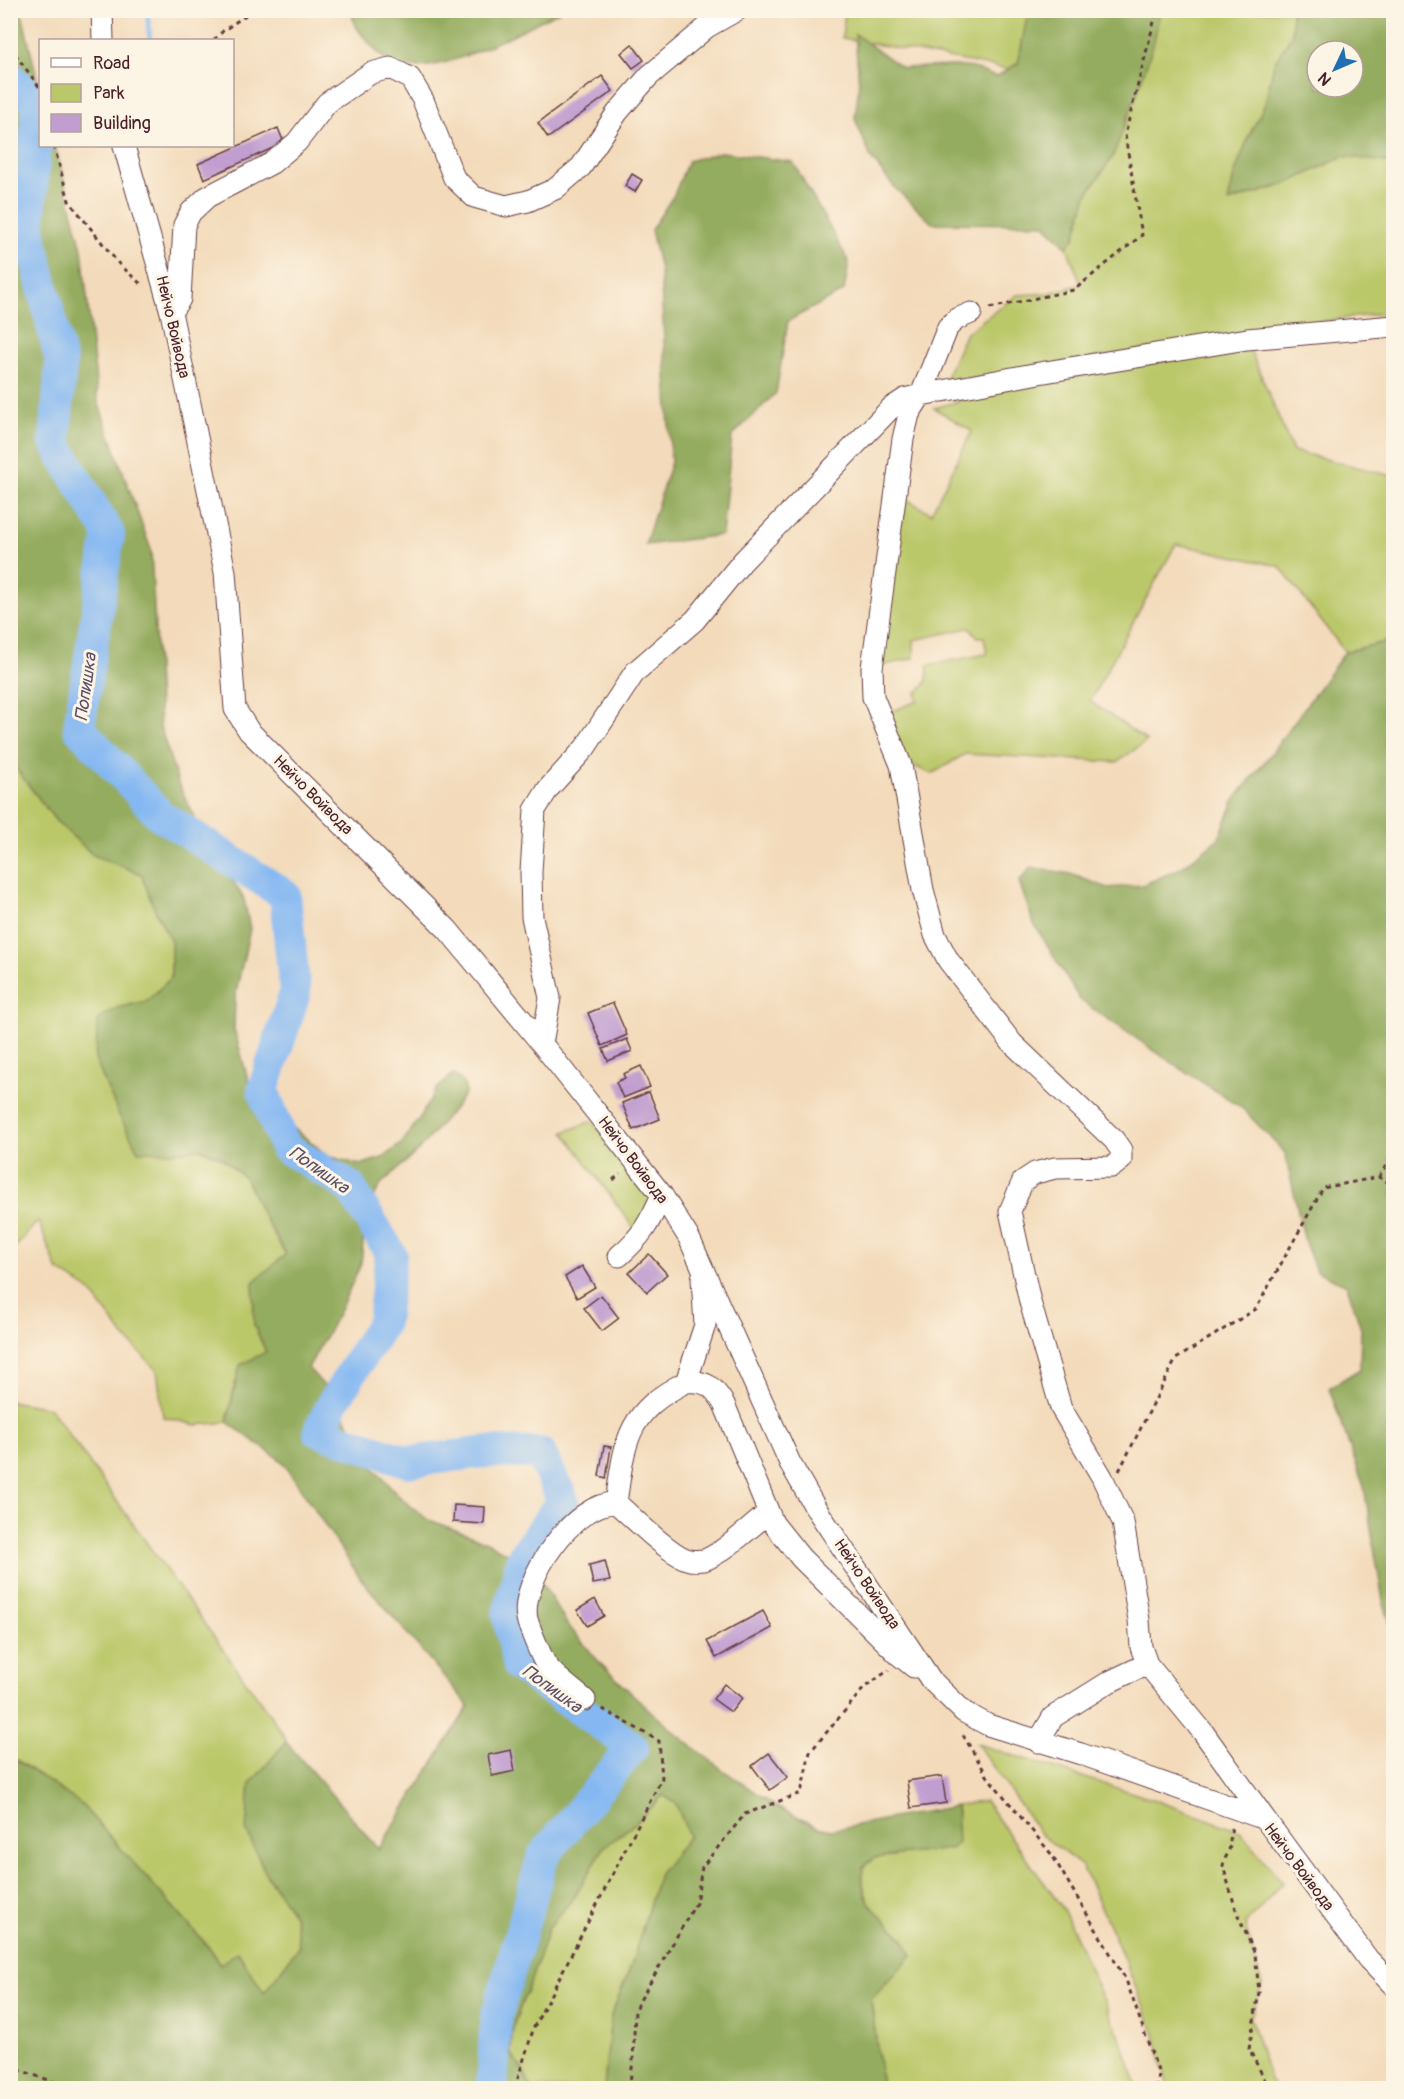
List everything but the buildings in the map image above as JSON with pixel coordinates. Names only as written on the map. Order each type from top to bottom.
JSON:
[{"type":"street","points":[[102,10],[103,39]]},
{"type":"street","points":[[171,312],[180,299],[184,225],[191,212],[207,197],[272,163],[297,142],[327,103],[371,73],[390,68],[410,78],[423,100],[454,178],[474,197],[506,206],[528,201],[555,189],[581,167],[617,113],[649,76],[707,27],[737,10]]},
{"type":"street","name":"Нейчо Войвода","points":[[124,147],[171,312],[225,572],[235,709],[249,732],[448,930],[662,1195],[689,1238],[790,1463],[815,1507],[931,1680],[964,1712],[988,1725],[1082,1754],[1265,1819],[1368,1959],[1394,1986]]},
{"type":"street","points":[[971,313],[948,327],[921,395],[909,414],[903,439],[872,668],[873,697],[880,719],[901,765],[923,890],[935,935],[948,960],[1012,1043],[1114,1140],[1121,1150],[1121,1160],[1112,1167],[1055,1168],[1035,1173],[1023,1181],[1010,1211],[1030,1302],[1061,1408],[1109,1491],[1124,1522],[1141,1647],[1147,1664],[1203,1731],[1265,1819]]},
{"type":"street","points":[[542,1044],[550,998],[532,917],[531,872],[535,810],[548,789],[585,748],[635,672],[695,620],[742,562],[891,408],[905,399],[921,395],[1247,339],[1394,326]]},
{"type":"street","points":[[619,1256],[639,1238],[652,1218],[662,1195]]},
{"type":"street","points":[[686,1382],[705,1325],[702,1266]]},
{"type":"street","points":[[616,1503],[628,1436],[639,1416],[651,1403],[686,1382],[699,1380],[710,1385],[717,1391],[724,1404],[773,1523],[801,1558],[904,1659],[931,1680]]},
{"type":"street","points":[[585,1700],[547,1666],[527,1619],[527,1601],[538,1573],[552,1547],[570,1526],[590,1510],[607,1502],[616,1503],[639,1525],[679,1556],[690,1561],[704,1560],[719,1551],[768,1513]]},
{"type":"street","points":[[1038,1742],[1053,1717],[1109,1682],[1147,1664]]},
{"type":"path","points":[[215,39],[253,10]]},
{"type":"path","points":[[971,313],[1074,290],[1142,235],[1125,135],[1157,10]]},
{"type":"path","points":[[10,47],[39,87]]},
{"type":"path","points":[[54,147],[69,201],[118,263],[148,291]]},
{"type":"path","points":[[1378,1177],[1394,1152]]},
{"type":"path","points":[[1109,1491],[1176,1359],[1256,1309],[1323,1188],[1378,1177],[1394,1186]]},
{"type":"path","points":[[629,2088],[633,2062],[635,2009],[696,1902],[702,1866],[745,1814],[801,1793],[810,1752],[866,1687],[904,1659]]},
{"type":"path","points":[[516,2088],[534,2027],[663,1778],[659,1741],[585,1700]]},
{"type":"path","points":[[960,1729],[988,1777],[1052,1856],[1126,1980],[1159,2074],[1157,2088]]},
{"type":"path","points":[[1239,1810],[1228,1837],[1230,1847],[1223,1866],[1237,1913],[1255,1954],[1259,1992],[1249,2049],[1269,2088]]},
{"type":"path","points":[[10,2065],[72,2088]]},
{"type":"green space","points":[[21,10],[39,86],[39,147],[55,147],[82,249],[98,402],[151,550],[160,726],[178,783],[195,818],[244,899],[250,929],[235,997],[234,1029],[252,1094],[328,1156],[360,1165],[382,1158],[402,1143],[436,1090],[453,1074],[463,1082],[466,1092],[418,1151],[382,1183],[366,1211],[361,1264],[338,1314],[308,1368],[334,1397],[371,1465],[401,1498],[427,1519],[489,1543],[515,1558],[542,1583],[566,1623],[600,1663],[645,1706],[685,1741],[778,1808],[818,1827],[831,1830],[956,1806],[958,1842],[951,1849],[874,1858],[863,1867],[864,1892],[868,1901],[904,1941],[912,1955],[871,2000],[882,2088],[604,2088],[611,2016],[631,1966],[659,1874],[689,1836],[676,1804],[663,1795],[638,1821],[604,1847],[575,1896],[549,1927],[513,2026],[510,2052],[525,2073],[530,2088],[11,2088],[10,1756],[81,1804],[212,1951],[220,1964],[238,1952],[264,1993],[299,1946],[295,1917],[266,1874],[246,1830],[250,1784],[286,1742],[379,1849],[469,1706],[361,1579],[283,1462],[227,1422],[240,1365],[266,1352],[254,1325],[253,1282],[286,1254],[260,1210],[246,1179],[222,1158],[202,1149],[172,1152],[138,1151],[118,1113],[95,1059],[98,1019],[117,1008],[147,1001],[171,978],[171,941],[155,910],[141,874],[93,855],[56,821],[11,762],[10,11]]},
{"type":"green space","points":[[350,11],[560,11],[498,42],[448,62],[425,66],[403,66],[385,59],[370,45],[357,28]]},
{"type":"green space","points":[[845,11],[1036,11],[1017,71],[842,38]]},
{"type":"green space","points":[[1028,11],[1160,11],[1153,45],[1112,158],[1087,194],[1075,237],[1067,247],[1044,224],[932,223],[895,188],[871,158],[855,119],[859,84],[855,34],[902,68],[954,66],[973,68],[996,77],[1018,63]]},
{"type":"green space","points":[[1160,11],[1292,11],[1292,34],[1274,64],[1265,104],[1248,138],[1229,202],[1286,184],[1344,156],[1393,163],[1393,312],[1262,329],[943,384],[966,333],[1017,295],[1048,293],[1081,284],[1067,247],[1075,237],[1087,194],[1112,158],[1153,45]]},
{"type":"green space","points":[[1292,11],[1393,11],[1393,163],[1344,156],[1286,184],[1228,202],[1234,175],[1248,138],[1265,104],[1274,64],[1292,34]]},
{"type":"green space","points":[[722,152],[793,162],[849,262],[844,291],[788,321],[776,393],[732,436],[722,535],[645,545],[671,462],[660,270],[651,230],[674,195],[688,161]]},
{"type":"green space","points":[[1249,347],[1293,451],[1393,476],[1393,640],[1345,652],[1279,566],[1176,544],[1090,701],[1147,741],[1117,762],[965,754],[932,774],[904,762],[882,715],[918,701],[916,692],[925,684],[928,665],[987,654],[984,637],[978,637],[969,628],[914,640],[914,658],[874,668],[900,496],[931,513],[972,431],[934,408],[1002,389]]},
{"type":"green space","points":[[1394,640],[1393,1632],[1383,1601],[1364,1487],[1329,1388],[1360,1369],[1361,1328],[1347,1285],[1316,1271],[1305,1242],[1285,1153],[1241,1107],[1080,1000],[1033,922],[1019,882],[1031,867],[1070,874],[1108,888],[1143,885],[1181,868],[1219,838],[1235,799],[1271,754],[1345,652]]},
{"type":"green space","points":[[11,762],[56,821],[122,866],[141,874],[155,910],[171,941],[171,978],[147,1001],[117,1008],[172,1152],[202,1149],[222,1158],[246,1179],[260,1210],[286,1255],[254,1325],[266,1352],[235,1383],[227,1422],[196,1425],[163,1417],[157,1370],[124,1336],[90,1291],[57,1269],[38,1221],[11,1252]]},
{"type":"green space","points":[[592,1121],[653,1197],[636,1231],[564,1132]]},
{"type":"green space","points":[[10,1401],[50,1408],[280,1729],[286,1742],[271,1760],[266,1874],[295,1917],[299,1946],[264,1994],[252,1974],[220,1964],[212,1951],[81,1804],[11,1756]]},
{"type":"green space","points":[[977,1744],[1149,1798],[1240,1831],[1283,1883],[1245,1924],[1262,1985],[1250,2019],[1271,2082],[1276,2088],[1168,2088],[1155,2034],[1082,1866],[1041,1835]]},
{"type":"green space","points":[[663,1795],[676,1804],[690,1836],[659,1874],[631,1966],[611,2016],[604,2088],[530,2088],[525,2073],[510,2052],[513,2026],[549,1927],[575,1895],[604,1847],[638,1821]]},
{"type":"green space","points":[[985,1801],[1063,1909],[1120,2037],[1136,2084],[1135,2088],[882,2088],[871,2000],[904,1939],[879,1916],[868,1900],[864,1891],[863,1867],[874,1858],[952,1848],[956,1806]]},
{"type":"waterway","points":[[147,10],[150,39]]},
{"type":"waterway","name":"Попишка","points":[[10,78],[38,102],[29,230],[61,362],[55,442],[109,534],[79,728],[160,815],[285,895],[295,993],[263,1090],[285,1147],[350,1187],[391,1254],[383,1322],[334,1401],[319,1431],[408,1462],[484,1452],[540,1453],[563,1500],[522,1558],[508,1615],[518,1666],[633,1747],[543,1856],[496,2018],[492,2088]]},
{"type":"waterway","points":[[34,158],[53,147]]}]
